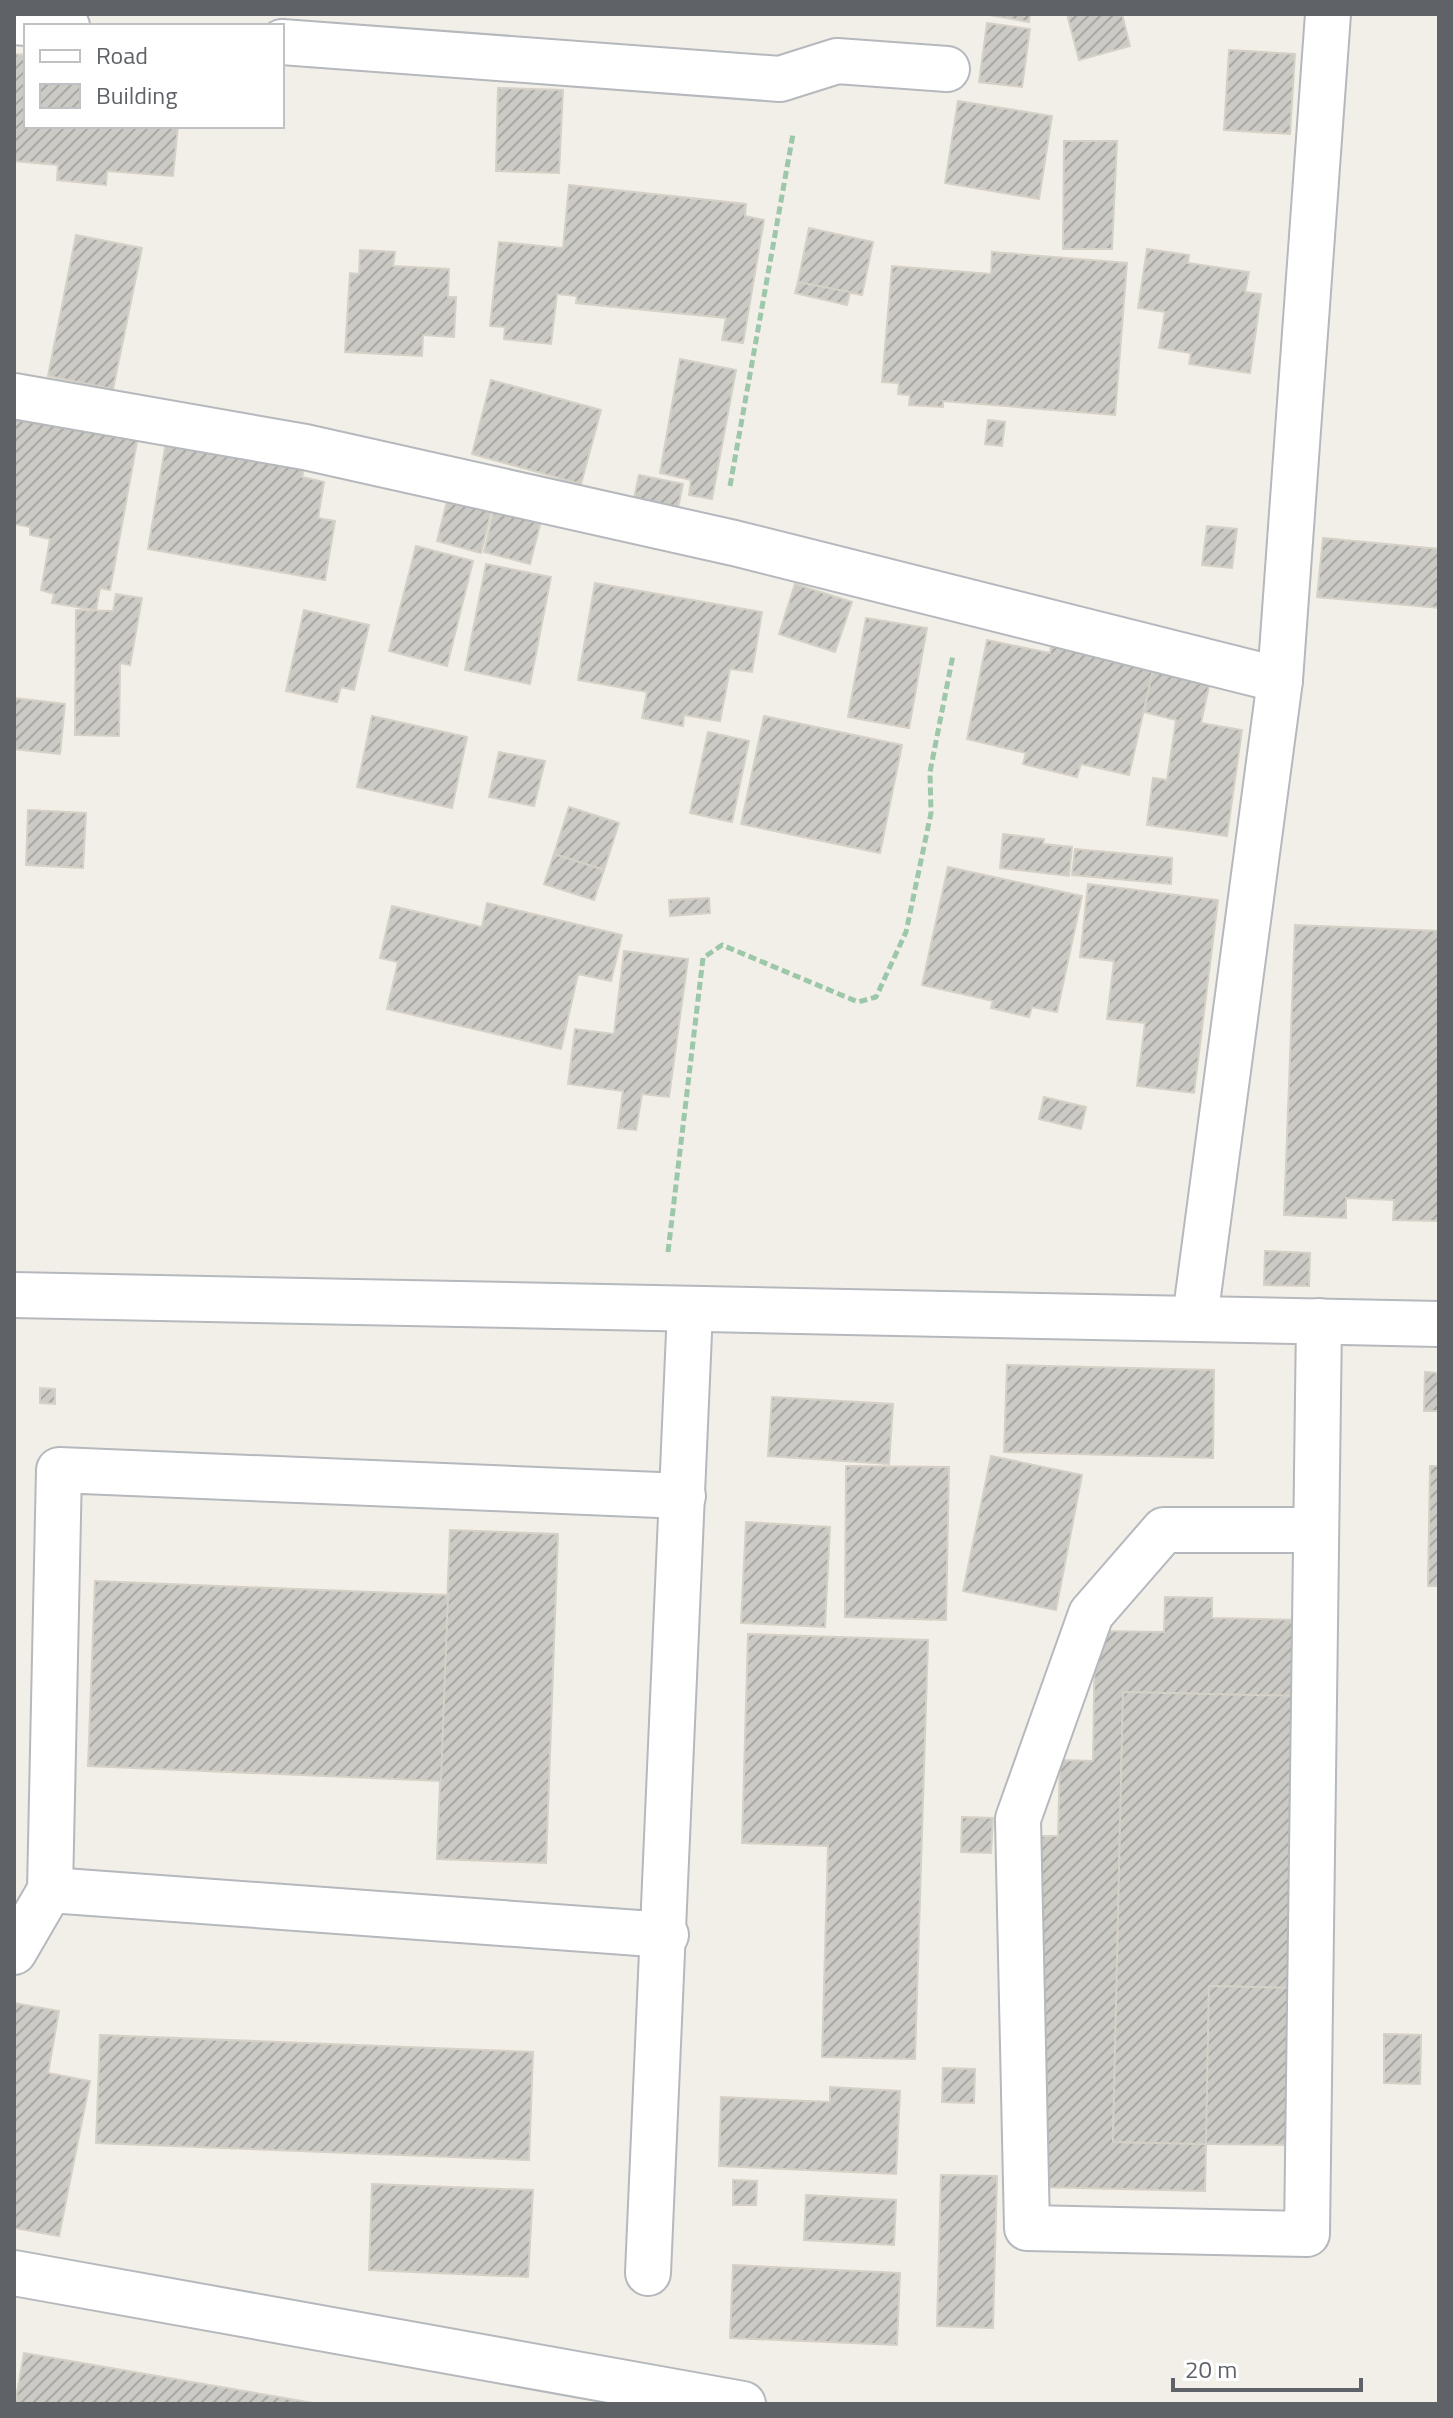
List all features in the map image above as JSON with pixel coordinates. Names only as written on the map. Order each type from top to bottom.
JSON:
[{"type":"street","points":[[1195,1318],[1280,680],[1328,14]]},
{"type":"street","points":[[14,22],[40,24]]},
{"type":"street","points":[[284,42],[780,79],[837,61],[947,69]]},
{"type":"street","points":[[14,396],[305,447],[720,540],[1280,680]]},
{"type":"street","points":[[14,1295],[1439,1324]]},
{"type":"street","points":[[648,2273],[666,1935],[683,1496],[675,1310]]},
{"type":"street","points":[[1316,1530],[1164,1530],[1091,1614],[1018,1819],[1027,2228],[1307,2234],[1319,1321]]},
{"type":"street","points":[[14,1952],[50,1890],[59,1470],[683,1496]]},
{"type":"street","points":[[50,1890],[666,1935]]},
{"type":"street","points":[[14,2273],[743,2404]]},
{"type":"path","points":[[720,540],[803,71]]},
{"type":"path","points":[[675,1310],[703,958],[722,945],[858,1002],[876,997],[906,932],[931,813],[930,772],[964,599]]},
{"type":"building","points":[[983,14],[1030,14],[1029,22]]},
{"type":"building","points":[[1067,14],[1122,14],[1130,46],[1079,60]]},
{"type":"building","points":[[987,23],[1030,29],[1022,87],[979,82]]},
{"type":"building","points":[[1229,50],[1295,54],[1290,134],[1224,130]]},
{"type":"building","points":[[14,54],[24,55],[24,128],[178,128],[173,176],[107,171],[106,185],[57,180],[58,165],[14,161]]},
{"type":"building","points":[[498,88],[563,90],[559,173],[496,171]]},
{"type":"building","points":[[958,101],[1052,116],[1039,199],[945,183]]},
{"type":"building","points":[[1064,141],[1117,141],[1112,249],[1063,249]]},
{"type":"building","points":[[569,185],[746,204],[745,216],[764,220],[743,343],[722,340],[726,318],[576,303],[577,296],[557,294],[551,344],[504,339],[505,327],[490,326],[499,242],[563,248]]},
{"type":"building","points":[[809,228],[873,242],[862,295],[798,282]]},
{"type":"building","points":[[76,235],[142,248],[113,389],[48,376]]},
{"type":"building","points":[[1147,249],[1189,255],[1188,263],[1249,272],[1245,292],[1261,294],[1250,373],[1189,364],[1191,353],[1159,348],[1165,312],[1138,308]]},
{"type":"building","points":[[360,250],[395,252],[393,266],[449,269],[448,297],[456,297],[454,337],[423,335],[422,356],[345,352],[350,273],[359,274]]},
{"type":"building","points":[[992,252],[1127,263],[1115,415],[943,401],[943,407],[909,405],[910,395],[898,394],[899,383],[882,382],[892,266],[991,274]]},
{"type":"building","points":[[798,282],[850,292],[847,305],[795,293]]},
{"type":"building","points":[[680,359],[736,370],[712,499],[689,495],[691,480],[660,473]]},
{"type":"building","points":[[491,380],[601,410],[581,484],[472,454]]},
{"type":"building","points":[[14,413],[139,431],[110,590],[100,588],[96,610],[52,603],[54,594],[41,590],[50,539],[30,535],[30,527],[14,524]]},
{"type":"building","points":[[988,420],[1005,422],[1002,446],[985,444]]},
{"type":"building","points":[[166,442],[305,465],[302,477],[324,482],[318,518],[335,521],[325,580],[148,549]]},
{"type":"building","points":[[639,475],[683,484],[678,508],[634,498]]},
{"type":"building","points":[[448,497],[492,508],[481,553],[437,541]]},
{"type":"building","points":[[494,509],[541,521],[530,564],[484,552]]},
{"type":"building","points":[[1207,526],[1237,529],[1232,568],[1202,565]]},
{"type":"building","points":[[1323,538],[1439,549],[1439,608],[1317,597]]},
{"type":"building","points":[[416,546],[473,561],[447,666],[389,651]]},
{"type":"building","points":[[486,564],[551,577],[530,684],[465,670]]},
{"type":"building","points":[[595,583],[762,612],[752,672],[730,669],[720,721],[684,715],[683,726],[642,718],[647,692],[578,680]]},
{"type":"building","points":[[795,584],[852,602],[835,652],[779,634]]},
{"type":"building","points":[[116,594],[142,598],[130,665],[120,663],[119,736],[75,735],[76,610],[113,611]]},
{"type":"building","points":[[304,610],[369,625],[354,690],[341,687],[337,702],[286,691]]},
{"type":"building","points":[[866,618],[927,628],[909,728],[848,717]]},
{"type":"building","points":[[987,640],[1050,653],[1051,646],[1153,670],[1129,775],[1081,764],[1077,777],[1023,764],[1026,753],[967,739]]},
{"type":"building","points":[[1154,664],[1211,677],[1201,723],[1242,730],[1227,836],[1147,825],[1153,778],[1167,780],[1176,720],[1144,712]]},
{"type":"building","points":[[14,698],[65,704],[60,754],[14,749]]},
{"type":"building","points":[[372,716],[467,737],[452,808],[357,787]]},
{"type":"building","points":[[764,716],[902,745],[880,853],[741,824]]},
{"type":"building","points":[[708,732],[749,741],[732,822],[690,813]]},
{"type":"building","points":[[499,752],[545,761],[534,806],[489,797]]},
{"type":"building","points":[[569,807],[619,823],[604,870],[554,854]]},
{"type":"building","points":[[28,810],[86,813],[83,868],[26,865]]},
{"type":"building","points":[[1003,834],[1044,839],[1043,844],[1072,847],[1069,876],[1000,868]]},
{"type":"building","points":[[1075,849],[1172,858],[1171,884],[1072,875]]},
{"type":"building","points":[[554,854],[604,870],[594,900],[544,884]]},
{"type":"building","points":[[948,867],[1082,896],[1057,1012],[1032,1007],[1029,1017],[991,1008],[993,1001],[922,985]]},
{"type":"building","points":[[1088,884],[1218,900],[1194,1093],[1137,1086],[1145,1023],[1107,1019],[1114,961],[1080,957]]},
{"type":"building","points":[[709,898],[710,913],[670,916],[669,900]]},
{"type":"building","points":[[487,903],[622,935],[611,981],[578,974],[561,1049],[387,1009],[398,962],[380,958],[392,906],[482,927]]},
{"type":"building","points":[[1295,925],[1439,931],[1439,1221],[1393,1220],[1394,1200],[1346,1198],[1346,1218],[1284,1215]]},
{"type":"building","points":[[624,951],[688,959],[669,1097],[642,1094],[636,1130],[618,1128],[623,1091],[568,1084],[575,1029],[614,1034]]},
{"type":"building","points":[[1044,1097],[1086,1107],[1081,1129],[1039,1119]]},
{"type":"building","points":[[1265,1251],[1310,1253],[1309,1286],[1264,1285]]},
{"type":"building","points":[[1007,1365],[1214,1370],[1213,1458],[1004,1452]]},
{"type":"building","points":[[1425,1372],[1439,1373],[1439,1411],[1424,1411]]},
{"type":"building","points":[[40,1388],[55,1389],[55,1404],[40,1403]]},
{"type":"building","points":[[772,1397],[893,1404],[889,1464],[768,1456]]},
{"type":"building","points":[[991,1456],[1082,1475],[1056,1610],[963,1591]]},
{"type":"building","points":[[846,1466],[949,1467],[946,1620],[845,1617]]},
{"type":"building","points":[[1430,1466],[1439,1466],[1439,1586],[1428,1586]]},
{"type":"building","points":[[746,1522],[830,1527],[825,1627],[741,1623]]},
{"type":"building","points":[[450,1530],[558,1534],[546,1863],[437,1859]]},
{"type":"building","points":[[95,1581],[448,1595],[441,1781],[88,1766]]},
{"type":"building","points":[[1165,1597],[1212,1598],[1212,1618],[1300,1620],[1298,1696],[1123,1692],[1113,2142],[1206,2144],[1205,2191],[1037,2187],[1033,1836],[1058,1836],[1060,1760],[1093,1761],[1095,1631],[1164,1632]]},
{"type":"building","points":[[748,1634],[928,1640],[915,2059],[822,2057],[828,1846],[742,1843]]},
{"type":"building","points":[[1123,1692],[1298,1696],[1292,1988],[1209,1986],[1206,2144],[1113,2142]]},
{"type":"building","points":[[962,1817],[993,1818],[991,1853],[961,1852]]},
{"type":"building","points":[[1209,1986],[1292,1988],[1290,2145],[1206,2144]]},
{"type":"building","points":[[14,2003],[59,2011],[48,2073],[90,2081],[59,2236],[14,2228]]},
{"type":"building","points":[[1384,2034],[1421,2035],[1420,2084],[1384,2083]]},
{"type":"building","points":[[100,2035],[533,2052],[529,2160],[96,2143]]},
{"type":"building","points":[[943,2068],[975,2069],[974,2103],[942,2102]]},
{"type":"building","points":[[830,2087],[900,2091],[896,2174],[719,2166],[721,2097],[830,2102]]},
{"type":"building","points":[[941,2175],[997,2176],[993,2328],[937,2326]]},
{"type":"building","points":[[733,2180],[757,2181],[756,2205],[733,2205]]},
{"type":"building","points":[[372,2184],[533,2190],[528,2277],[369,2270]]},
{"type":"building","points":[[806,2195],[896,2200],[894,2245],[804,2240]]},
{"type":"building","points":[[733,2265],[900,2273],[897,2345],[730,2338]]},
{"type":"building","points":[[24,2353],[319,2404],[15,2404]]}]
